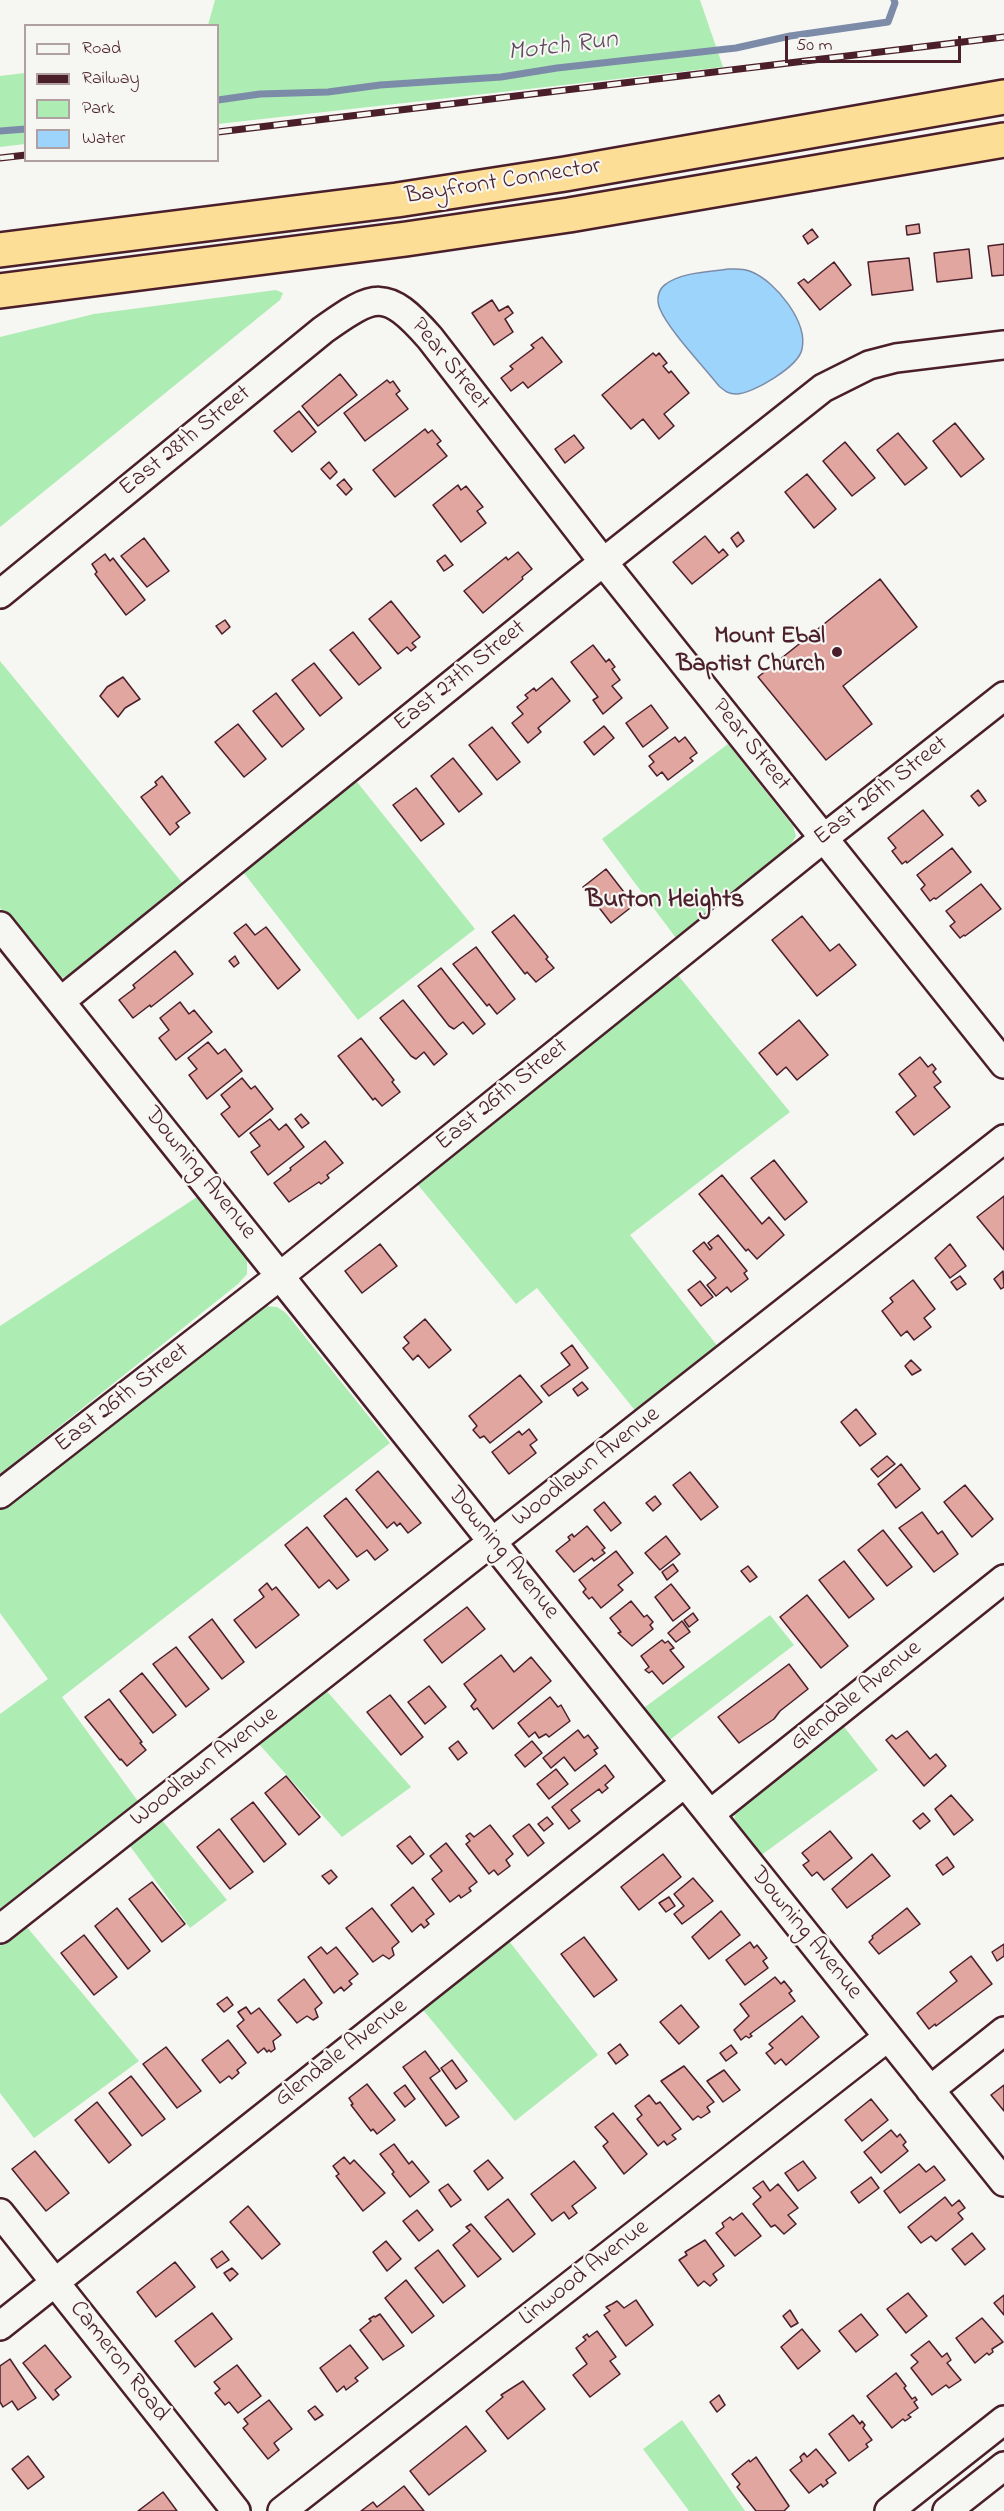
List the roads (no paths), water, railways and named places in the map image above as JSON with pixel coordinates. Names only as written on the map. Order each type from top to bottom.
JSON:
[{"type":"highway","name":"Bayfront Connector","points":[[0,250],[397,200],[554,176],[1004,97]]},
{"type":"highway","name":"Bayfront Connector","points":[[0,291],[558,217],[1004,140]]},
{"type":"street","name":"Pear Street","points":[[377,300],[395,305],[410,315],[430,338],[604,562],[1004,1064]]},
{"type":"street","name":"East 28th Street","points":[[0,594],[323,330],[350,310],[377,300]]},
{"type":"street","name":"East 27th Street","points":[[61,1001],[823,388],[869,364],[896,358],[1004,345]]},
{"type":"street","name":"East 26th Street","points":[[0,1494],[280,1276],[1004,696]]},
{"type":"street","name":"Downing Avenue","points":[[0,926],[1004,2182]]},
{"type":"street","name":"Woodlawn Avenue","points":[[0,1929],[1004,1138]]},
{"type":"street","name":"Glendale Avenue","points":[[710,1814],[1004,1579]]},
{"type":"street","name":"Glendale Avenue","points":[[0,2325],[685,1783]]},
{"type":"street","points":[[930,2090],[1004,2031]]},
{"type":"street","name":"Linwood Avenue","points":[[282,2511],[888,2037]]},
{"type":"street","name":"Cameron Road","points":[[0,2213],[236,2511]]},
{"type":"street","points":[[889,2511],[1004,2420]]},
{"type":"street","points":[[947,2511],[1004,2466]]},
{"type":"water","points":[[729,269],[749,271],[771,284],[795,315],[803,338],[799,356],[784,371],[764,384],[736,394],[729,393],[719,386],[670,327],[658,302],[661,289],[673,280],[696,273]]},
{"type":"waterway","name":"Motch Run","points":[[219,100],[260,94],[328,92],[380,85],[501,77],[557,68],[736,48],[790,36],[888,22],[894,0]]},
{"type":"waterway","name":"Motch Run","points":[[0,131],[24,129]]},
{"type":"railway","points":[[219,132],[1004,37]]},
{"type":"railway","points":[[0,158],[24,155]]},
{"type":"place","name":"Mount Ebal Baptist Church","points":[[837,652]]},
{"type":"district","name":"Burton Heights","points":[[665,902]]}]
